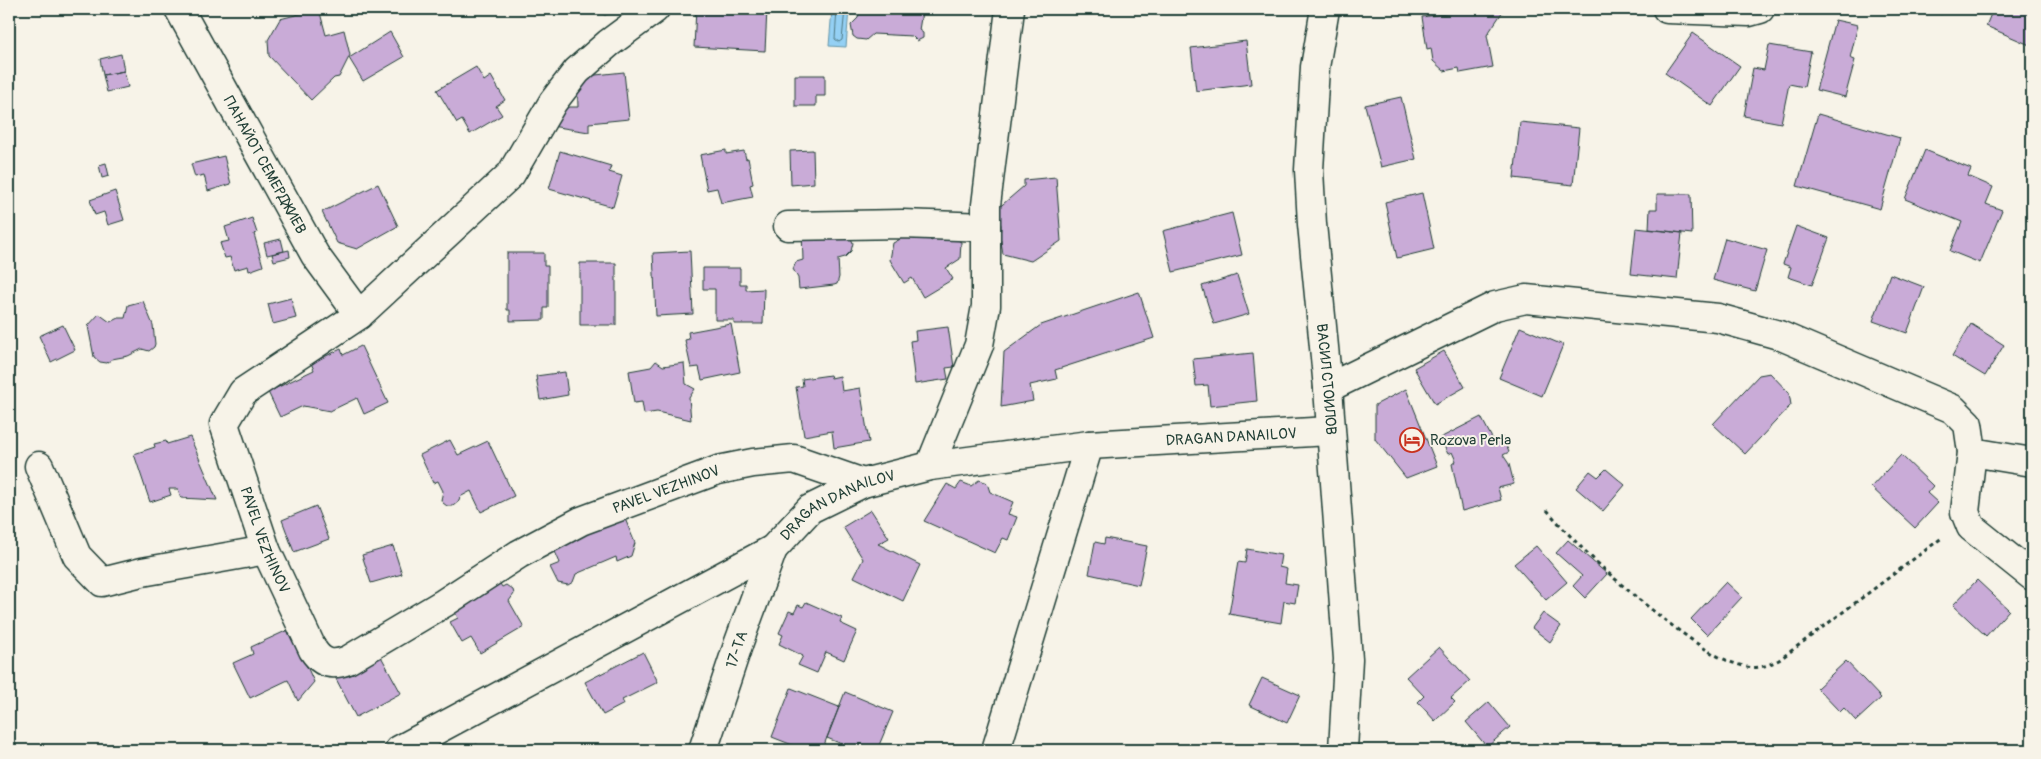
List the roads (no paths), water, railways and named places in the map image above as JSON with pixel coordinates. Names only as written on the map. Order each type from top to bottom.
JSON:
[{"type":"street","name":"ПАНАЙОТ СЕМЕРДЖИЕВ","points":[[179,9],[314,254],[359,315]]},
{"type":"street","name":"PAVEL VEZHINOV","points":[[655,9],[609,43],[577,71],[553,102],[511,174],[359,315],[243,392],[224,424],[266,550],[318,658],[327,663],[338,664],[348,660],[444,603],[519,554],[581,521],[718,470],[753,463],[794,459],[863,484]]},
{"type":"street","points":[[930,466],[979,345],[986,306],[986,205],[1010,9]]},
{"type":"street","name":"ВАСИЛ СТОИЛОВ","points":[[1324,9],[1316,67],[1308,170],[1328,388],[1348,659],[1344,750]]},
{"type":"street","points":[[1667,9],[1749,12],[1760,9]]},
{"type":"street","points":[[788,226],[902,224],[986,227]]},
{"type":"street","points":[[1328,388],[1496,306],[1526,299],[1718,318],[1779,335],[1953,409],[1968,424],[1972,452],[1965,512],[1972,527],[2032,576]]},
{"type":"street","name":"DRAGAN DANAILOV","points":[[399,750],[773,549],[810,509],[863,484],[930,466],[1089,445],[1330,431]]},
{"type":"street","points":[[996,750],[1089,445]]},
{"type":"street","points":[[1972,452],[2032,462]]},
{"type":"street","points":[[39,466],[77,556],[102,582],[142,572],[266,550]]},
{"type":"street","name":"17-ТА","points":[[703,750],[739,642],[773,549]]},
{"type":"water","points":[[832,9],[849,9],[846,47],[829,46]]},
{"type":"place","name":"Rozova Perla","points":[[1412,440]]}]
